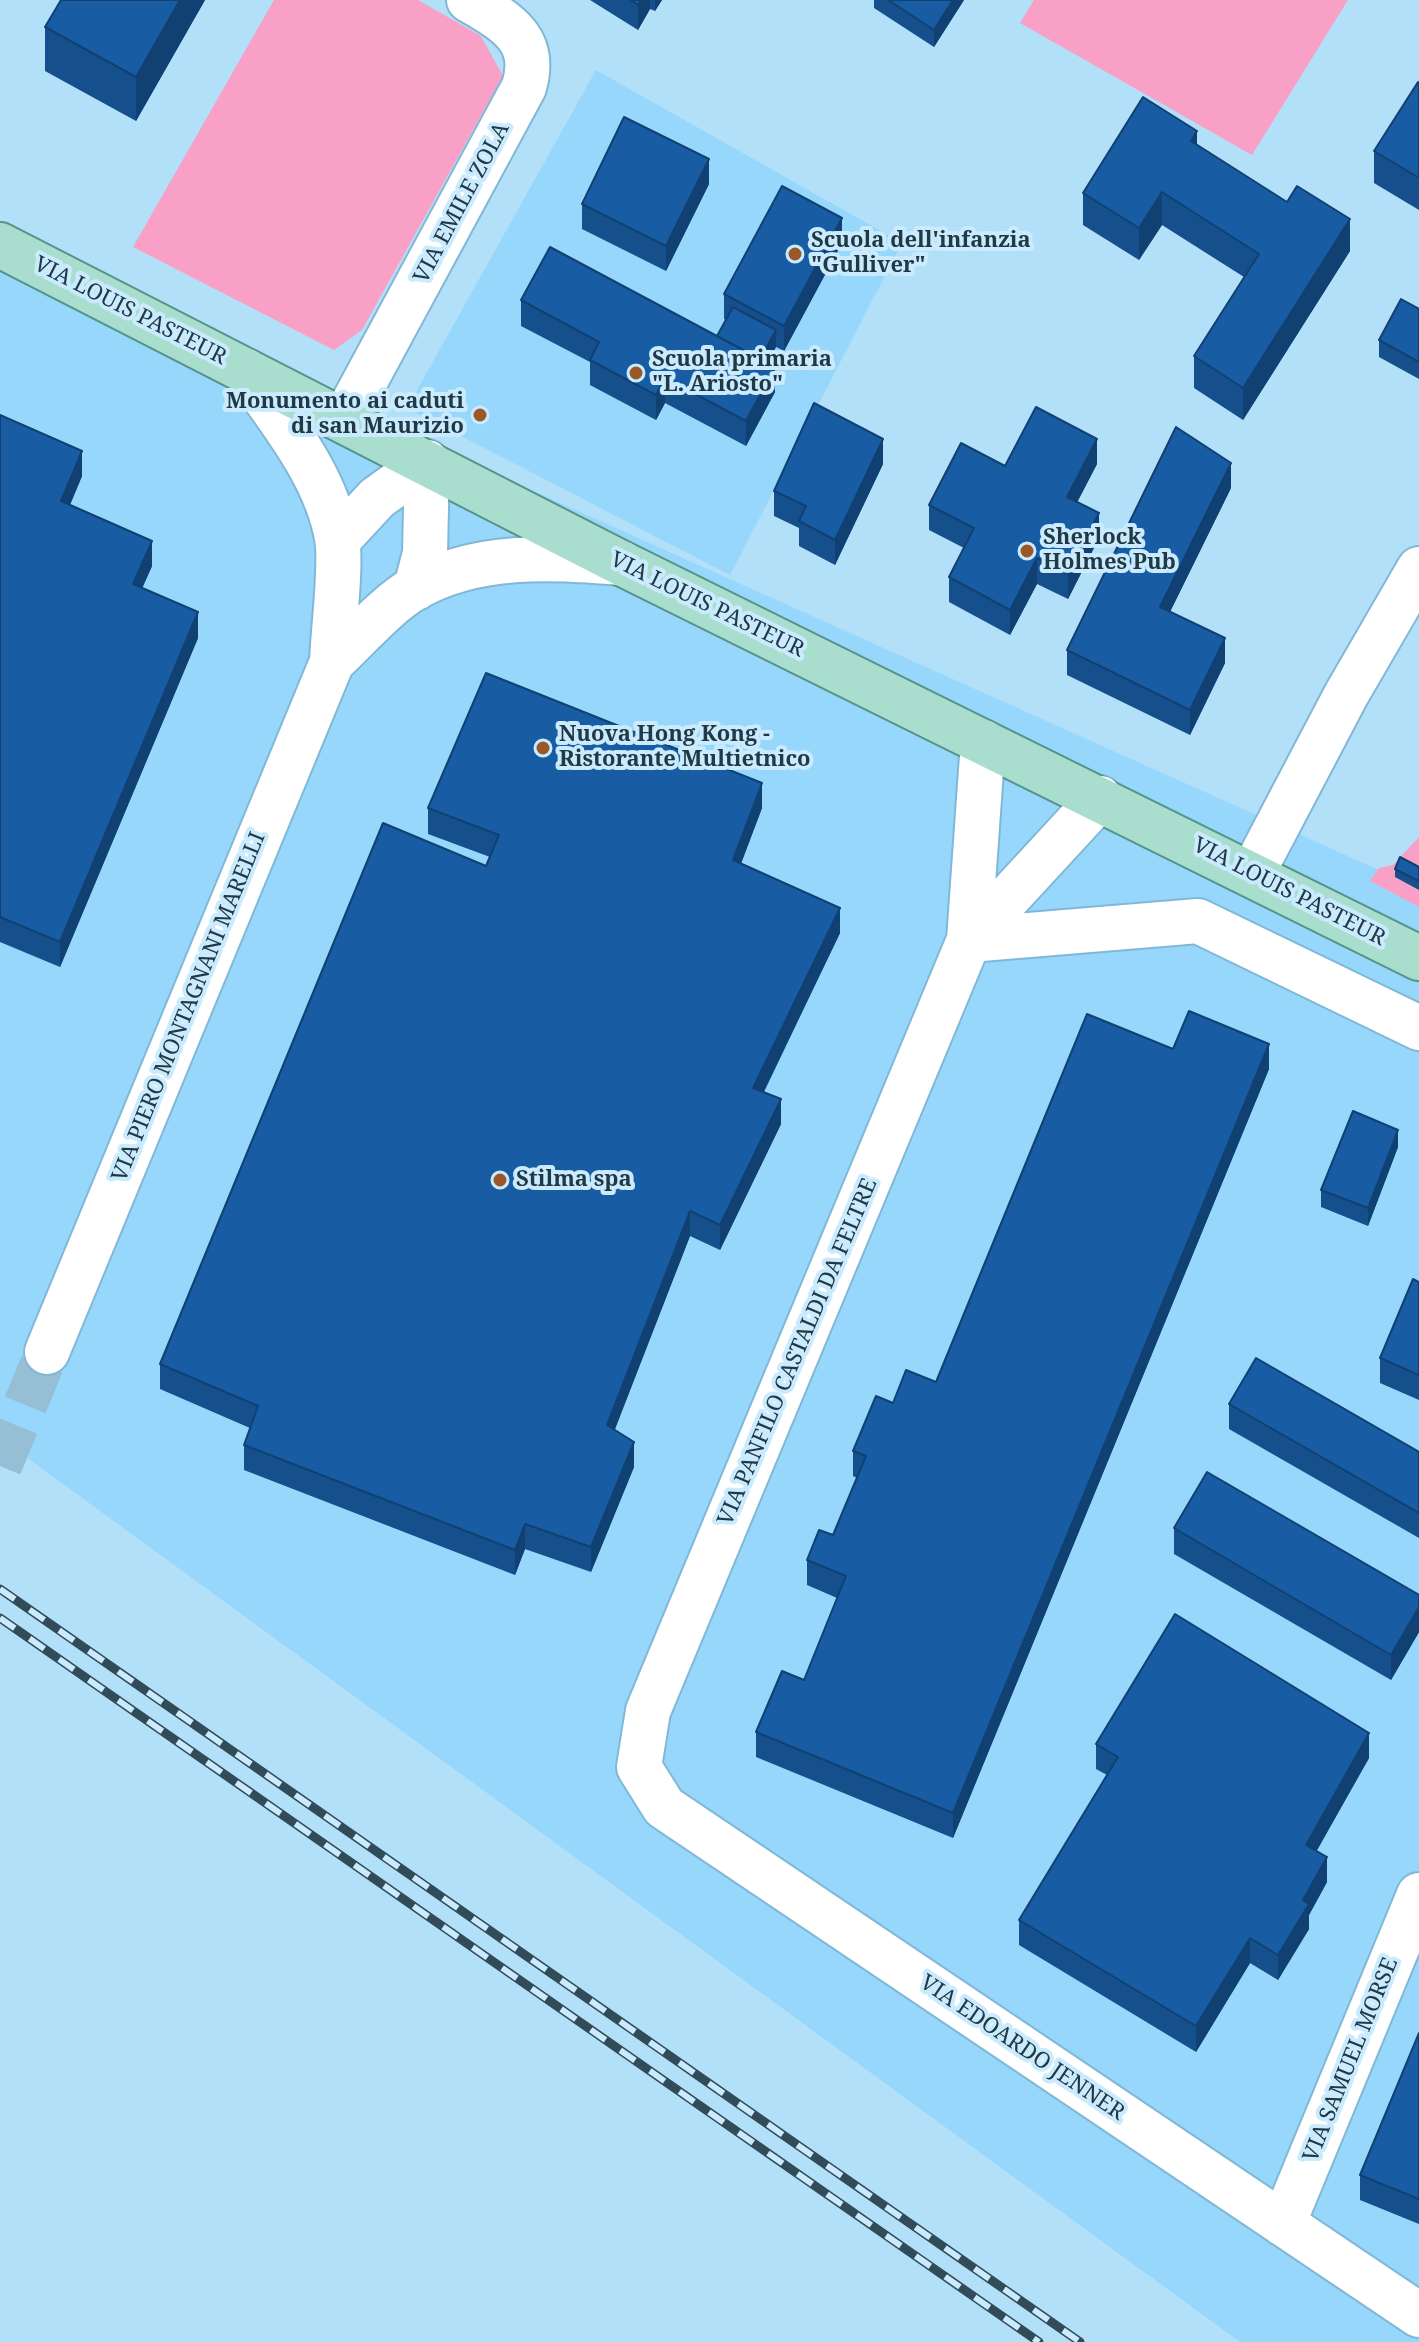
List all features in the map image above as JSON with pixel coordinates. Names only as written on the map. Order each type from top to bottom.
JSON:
[{"type":"main road","name":"VIA LOUIS PASTEUR","points":[[0,245],[621,563],[1419,958]]},
{"type":"street","name":"VIA EMILE ZOLA","points":[[344,420],[524,87],[530,67],[528,52],[517,33],[493,6]]},
{"type":"street","name":"VIA PIERO MONTAGNANI MARELLI","points":[[47,1352],[332,662],[338,540],[323,493],[303,455],[246,371]]},
{"type":"street","points":[[338,540],[377,498],[427,462]]},
{"type":"street","points":[[416,588],[425,553],[427,462]]},
{"type":"street","name":"VIA PIERO MONTAGNANI MARELLI","points":[[332,662],[416,588],[462,568],[500,561],[550,558],[621,563]]},
{"type":"street","points":[[1252,874],[1346,695],[1419,569]]},
{"type":"street","name":"VIA PANFILO CASTALDI DA FELTRE","points":[[639,1767],[648,1711],[969,940],[983,742]]},
{"type":"street","name":"VIA PANFILO CASTALDI DA FELTRE","points":[[969,940],[1100,798]]},
{"type":"street","points":[[969,940],[1198,921],[1419,1028]]},
{"type":"street","name":"VIA EDOARDO JENNER","points":[[639,1767],[664,1807],[1419,2315]]},
{"type":"street","name":"VIA SAMUEL MORSE","points":[[1283,2224],[1417,1907]]},
{"type":"shaded area","points":[[274,0],[418,0],[481,36],[503,76],[362,330],[334,350],[133,247]]},
{"type":"shaded area","points":[[1034,0],[1348,0],[1252,155],[1020,23]]},
{"type":"shaded area","points":[[596,70],[902,243],[730,575],[407,408]]},
{"type":"shaded area","points":[[0,252],[1419,888],[1419,2342],[1240,2342],[0,1438]]},
{"type":"shaded area","points":[[1419,837],[1419,907],[1370,881],[1379,868],[1393,865]]},
{"type":"building","points":[[61,0],[180,0],[136,77],[45,27]]},
{"type":"building","points":[[888,0],[953,0],[934,30]]},
{"type":"building","points":[[1419,83],[1419,178],[1374,151]]},
{"type":"building","points":[[1143,97],[1197,131],[1191,141],[1287,202],[1297,186],[1350,219],[1243,388],[1194,356],[1259,254],[1162,192],[1139,228],[1083,193]]},
{"type":"building","points":[[624,117],[709,159],[666,246],[582,204]]},
{"type":"building","points":[[782,186],[842,218],[784,326],[724,294]]},
{"type":"building","points":[[550,247],[775,367],[746,421],[665,378],[656,395],[590,360],[599,342],[521,300]]},
{"type":"building","points":[[1401,299],[1419,309],[1419,362],[1379,340]]},
{"type":"building","points":[[733,307],[776,330],[760,359],[717,336]]},
{"type":"building","points":[[814,403],[883,439],[835,540],[799,521],[806,506],[774,491]]},
{"type":"building","points":[[1036,407],[1097,439],[1067,497],[1099,513],[1068,574],[1037,558],[1010,610],[949,577],[974,528],[929,505],[961,443],[1005,466]]},
{"type":"building","points":[[0,415],[82,451],[61,501],[152,541],[133,584],[198,612],[60,942],[0,917]]},
{"type":"building","points":[[1176,427],[1231,463],[1160,607],[1225,638],[1190,710],[1067,650]]},
{"type":"building","name":"Stilma spa","points":[[486,673],[762,783],[733,860],[840,908],[753,1088],[781,1099],[720,1225],[690,1211],[607,1425],[634,1442],[591,1547],[525,1524],[515,1550],[244,1445],[258,1406],[160,1364],[383,823],[486,866],[499,835],[428,808]]},
{"type":"building","points":[[1400,857],[1419,867],[1419,881],[1395,869]]},
{"type":"building","points":[[1189,1011],[1269,1044],[953,1813],[756,1732],[782,1671],[804,1680],[846,1576],[807,1560],[819,1530],[833,1535],[866,1456],[853,1451],[876,1396],[893,1403],[906,1370],[936,1382],[1087,1014],[1173,1049]]},
{"type":"building","points":[[1353,1111],[1398,1130],[1368,1208],[1321,1190]]},
{"type":"building","points":[[1413,1279],[1419,1282],[1419,1375],[1380,1358]]},
{"type":"building","points":[[1256,1358],[1419,1452],[1419,1513],[1229,1404]]},
{"type":"building","points":[[1207,1472],[1419,1595],[1419,1607],[1391,1655],[1174,1528]]},
{"type":"building","points":[[1175,1614],[1369,1733],[1306,1845],[1327,1857],[1303,1900],[1309,1904],[1278,1955],[1250,1938],[1196,2026],[1019,1920],[1118,1757],[1096,1744]]},
{"type":"building","points":[[1419,2033],[1419,2199],[1360,2175]]},
{"type":"tunnel","points":[[0,1466],[47,1352]]},
{"type":"railway","points":[[0,1589],[1080,2342]]},
{"type":"railway","points":[[0,1618],[1039,2342]]},
{"type":"place","name":"Scuola dell'infanzia \"Gulliver\"","points":[[795,254]]},
{"type":"place","name":"Scuola primaria \"L. Ariosto\"","points":[[636,373]]},
{"type":"place","name":"Monumento ai caduti di san Maurizio","points":[[480,415]]},
{"type":"place","name":"Sherlock Holmes Pub","points":[[1027,551]]},
{"type":"place","name":"Nuova Hong Kong - Ristorante Multietnico","points":[[543,748]]},
{"type":"place","name":"Stilma spa","points":[[500,1180]]}]
